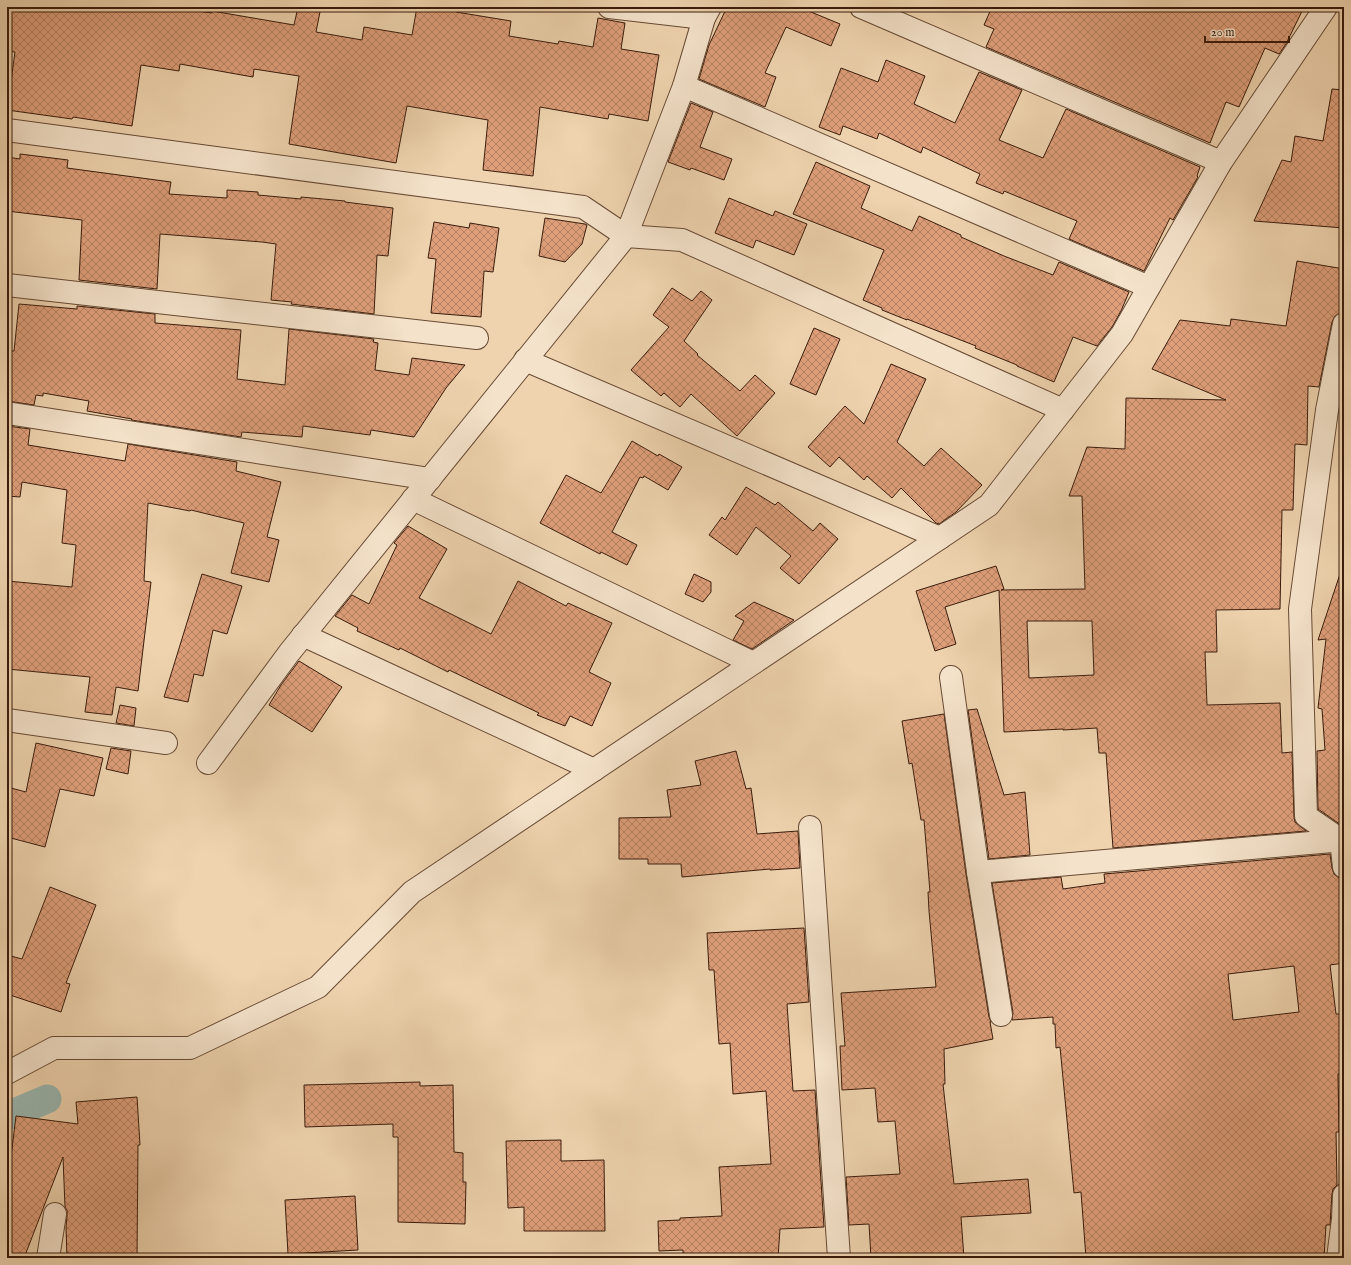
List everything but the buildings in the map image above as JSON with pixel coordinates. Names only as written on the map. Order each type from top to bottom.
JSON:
[{"type":"street","points":[[208,763],[303,636],[626,236],[684,86],[707,13],[609,7]]},
{"type":"street","points":[[861,7],[1221,162]]},
{"type":"street","points":[[7,1073],[54,1048],[190,1048],[318,987],[412,892],[989,505],[1122,334],[1221,162],[1326,7]]},
{"type":"street","points":[[684,86],[1149,287]]},
{"type":"street","points":[[7,130],[582,207],[626,236],[682,240],[1063,410]]},
{"type":"street","points":[[7,285],[477,338]]},
{"type":"street","points":[[1342,840],[1306,816],[1300,609],[1327,410],[1344,324]]},
{"type":"street","points":[[525,360],[940,538]]},
{"type":"street","points":[[7,413],[430,479]]},
{"type":"street","points":[[413,499],[753,663]]},
{"type":"street","points":[[303,636],[594,770]]},
{"type":"street","points":[[951,677],[978,872],[1001,1015]]},
{"type":"street","points":[[7,720],[166,743]]},
{"type":"street","points":[[810,827],[839,1258]]},
{"type":"street","points":[[1342,840],[1344,867]]},
{"type":"street","points":[[978,872],[1342,840]]},
{"type":"street","points":[[1338,1258],[1343,1219],[1344,1195]]},
{"type":"street","points":[[48,1258],[55,1214]]},
{"type":"waterway","points":[[7,1116],[47,1099]]}]
